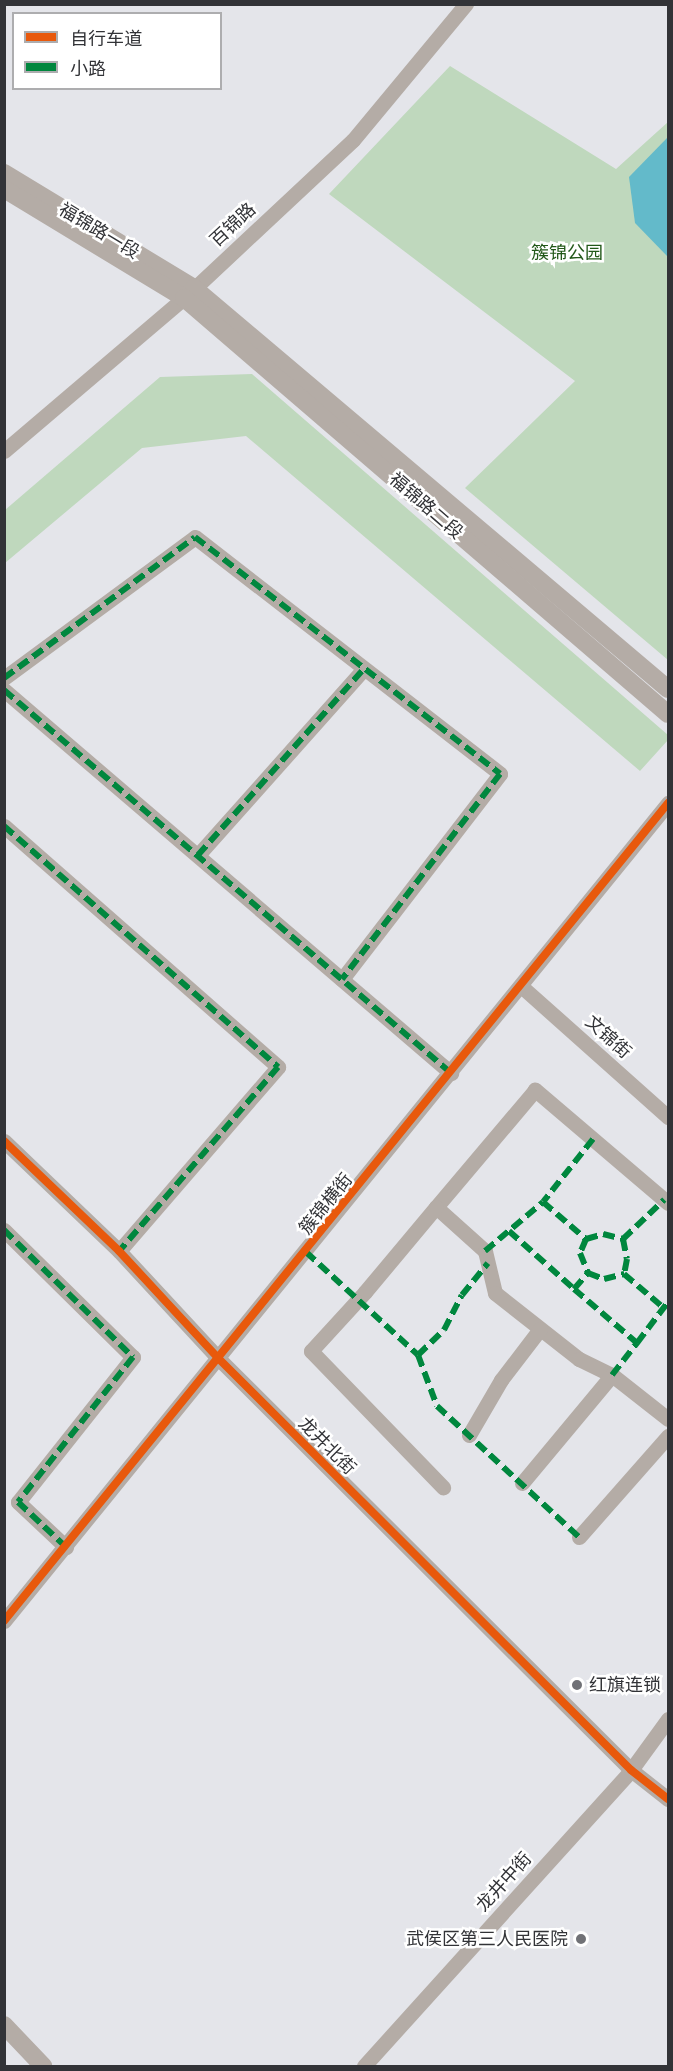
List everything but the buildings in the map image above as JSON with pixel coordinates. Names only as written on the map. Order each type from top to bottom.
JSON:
[{"type":"street","name":"百锦路","points":[[4,451],[189,293],[353,140],[466,4]]},
{"type":"street","name":"福锦路一段","points":[[4,173],[189,293]]},
{"type":"street","name":"福锦路一段","points":[[4,189],[189,293]]},
{"type":"street","name":"福锦路二段","points":[[189,293],[669,689]]},
{"type":"street","name":"福锦路二段","points":[[189,293],[669,714]]},
{"type":"street","points":[[4,678],[195,537],[500,774],[342,979]]},
{"type":"street","points":[[198,855],[364,669]]},
{"type":"street","points":[[4,690],[451,1073]]},
{"type":"street","name":"簇锦横街","points":[[4,1621],[669,803]]},
{"type":"street","points":[[4,826],[278,1067],[119,1251]]},
{"type":"street","name":"文锦街","points":[[521,986],[669,1117]]},
{"type":"street","points":[[442,1487],[311,1351],[365,1292],[536,1090],[667,1199]]},
{"type":"street","name":"龙井北街","points":[[4,1141],[119,1251],[219,1359],[631,1770],[669,1799]]},
{"type":"street","points":[[436,1207],[485,1251],[495,1293],[579,1359],[612,1375],[669,1419]]},
{"type":"street","points":[[4,1230],[133,1357],[18,1502],[66,1546]]},
{"type":"street","points":[[468,1435],[501,1380],[540,1329]]},
{"type":"street","points":[[522,1483],[612,1375]]},
{"type":"street","points":[[579,1537],[669,1436]]},
{"type":"street","name":"龙井中街","points":[[364,2067],[631,1770],[669,1719]]},
{"type":"street","points":[[4,2025],[43,2067]]},
{"type":"green space","name":"簇锦公园","points":[[450,66],[616,169],[668,122],[668,660],[465,488],[575,381],[329,194]]},
{"type":"green space","points":[[252,374],[668,735],[668,740],[640,771],[246,436],[142,448],[5,563],[5,510],[160,377]]},
{"type":"water","points":[[668,137],[668,257],[635,223],[629,177]]},
{"type":"marked path","points":[[4,678],[195,537],[500,774],[342,979]]},
{"type":"marked path","points":[[198,855],[364,669]]},
{"type":"marked path","points":[[4,690],[451,1073]]},
{"type":"marked path","points":[[4,826],[278,1067],[119,1251]]},
{"type":"marked path","points":[[593,1139],[543,1202],[586,1239],[603,1234],[623,1239],[664,1200]]},
{"type":"marked path","points":[[485,1251],[543,1202]]},
{"type":"marked path","points":[[4,1230],[133,1357],[18,1502],[66,1547]]},
{"type":"marked path","points":[[509,1231],[574,1289],[588,1273]]},
{"type":"marked path","points":[[586,1239],[580,1253],[588,1273],[604,1279],[624,1274]]},
{"type":"marked path","points":[[623,1239],[627,1259],[624,1274],[664,1308]]},
{"type":"marked path","points":[[306,1252],[418,1355],[444,1330],[462,1295],[488,1263]]},
{"type":"marked path","points":[[574,1289],[637,1343],[668,1302]]},
{"type":"marked path","points":[[612,1375],[637,1343]]},
{"type":"marked path","points":[[418,1355],[437,1406],[579,1537]]},
{"type":"cycle path","points":[[4,1621],[668,803]]},
{"type":"cycle path","points":[[4,1141],[119,1251],[219,1359],[631,1770],[668,1799]]},
{"type":"place","name":"红旗连锁","points":[[577,1685]]},
{"type":"place","name":"武侯区第三人民医院","points":[[581,1939]]}]
